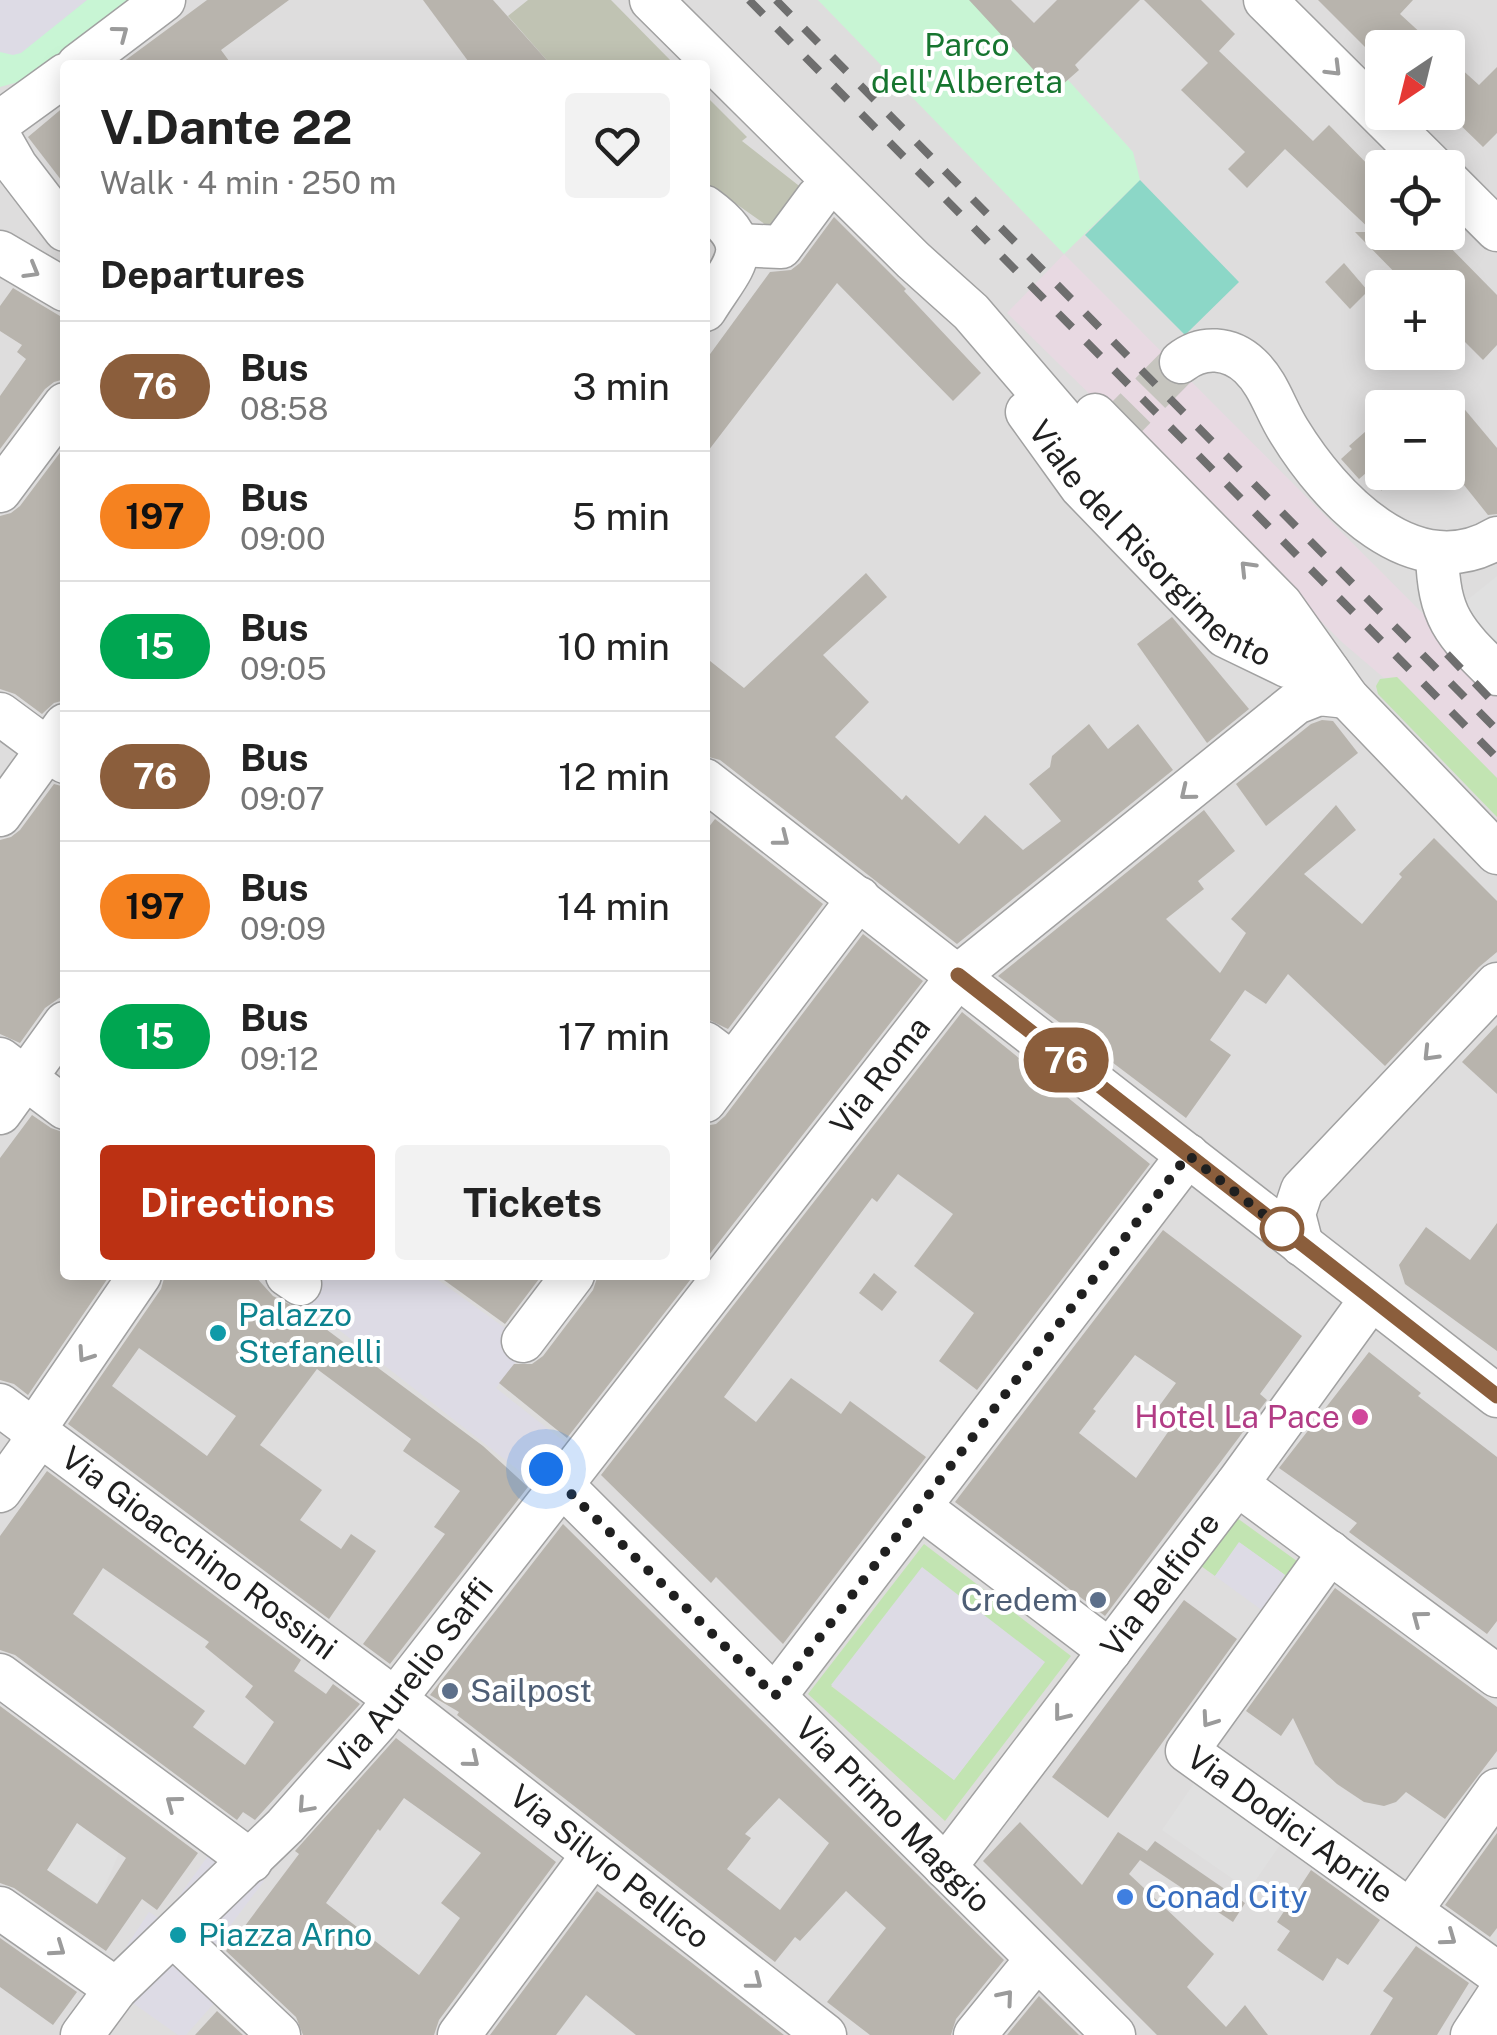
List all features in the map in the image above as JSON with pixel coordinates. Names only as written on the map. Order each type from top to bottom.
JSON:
[{"type":"street","points":[[85,60],[164,0]]},
{"type":"street","name":"Viale del Risorgimento","points":[[651,0],[913,260],[972,312],[1074,432],[1117,460],[1250,614],[1338,684]]},
{"type":"street","points":[[1265,0],[1416,150]]},
{"type":"street","points":[[55,218],[5,119],[60,78]]},
{"type":"street","points":[[0,176],[55,218]]},
{"type":"street","points":[[738,244],[781,247],[818,197]]},
{"type":"street","points":[[1465,198],[1497,230]]},
{"type":"street","points":[[710,211],[730,226],[738,244],[735,261],[710,302]]},
{"type":"street","points":[[0,252],[60,287]]},
{"type":"street","name":"Viale del Risorgimento","points":[[913,260],[990,357],[1070,475],[1225,636],[1338,684]]},
{"type":"street","name":"Viale del Risorgimento","points":[[913,260],[959,285],[1006,326],[1268,590],[1338,684]]},
{"type":"street","points":[[1188,370],[1224,377],[1287,428],[1321,475],[1361,516],[1397,540],[1437,554],[1474,550],[1497,538]]},
{"type":"street","points":[[0,491],[60,411]]},
{"type":"street","points":[[1437,554],[1442,605],[1457,631],[1497,674]]},
{"type":"street","points":[[1225,636],[1266,683],[1270,704],[1264,732]]},
{"type":"street","points":[[1338,684],[1497,852]]},
{"type":"street","name":"Via Roma","points":[[554,1477],[958,975],[1296,703],[1338,684]]},
{"type":"street","points":[[0,714],[59,746],[0,815]]},
{"type":"street","points":[[710,792],[859,898],[1497,1396]]},
{"type":"street","points":[[710,1084],[719,1053],[859,898]]},
{"type":"street","points":[[1302,1245],[1294,1214],[1308,1182],[1497,984]]},
{"type":"street","points":[[0,1113],[13,1068],[60,1027]]},
{"type":"street","points":[[13,1068],[60,1104]]},
{"type":"street","points":[[775,1696],[1188,1155]]},
{"type":"street","points":[[0,1491],[30,1449],[17,1418],[136,1280]]},
{"type":"street","points":[[522,1342],[569,1280]]},
{"type":"street","name":"Via Belfiore","points":[[945,1867],[1371,1299]]},
{"type":"street","name":"Via Gioacchino Rossini","points":[[17,1418],[396,1699]]},
{"type":"street","name":"Via Primo Maggio","points":[[554,1477],[1114,2035]]},
{"type":"street","name":"Via Aurelio Saffi","points":[[251,1861],[301,1810],[396,1699],[554,1477]]},
{"type":"street","points":[[1236,1484],[1497,1676]]},
{"type":"street","points":[[921,1508],[1110,1651]]},
{"type":"street","name":"Via Dodici Aprile","points":[[1330,1552],[1187,1751],[1497,1973]]},
{"type":"street","points":[[0,1675],[251,1861],[116,1989],[82,2035]]},
{"type":"street","name":"Via Silvio Pellico","points":[[396,1699],[825,2035]]},
{"type":"street","points":[[1411,1910],[1497,1790]]},
{"type":"street","points":[[459,2035],[592,1856]]},
{"type":"street","points":[[0,1908],[116,1989]]},
{"type":"street","points":[[173,1935],[279,2035]]},
{"type":"street","points":[[975,2035],[1037,1959]]},
{"type":"street","points":[[1472,2035],[1497,1997]]},
{"type":"shaded area","points":[[0,0],[1497,0],[1497,2035],[0,2035]]},
{"type":"shaded area","points":[[0,0],[87,0],[21,53],[13,55],[0,52]]},
{"type":"shaded area","points":[[528,0],[611,0],[670,60],[547,60],[508,16]]},
{"type":"shaded area","points":[[710,100],[747,137],[742,141],[812,196],[783,237],[710,186]]},
{"type":"shaded area","points":[[1140,180],[1239,282],[1185,335],[1085,235]]},
{"type":"shaded area","points":[[1064,254],[1497,688],[1497,778],[1397,677],[1384,678],[1343,643],[1007,313]]},
{"type":"shaded area","points":[[1497,576],[1497,661],[1452,612]]},
{"type":"shaded area","points":[[303,1280],[438,1280],[529,1345],[496,1388],[566,1443],[535,1483],[293,1294]]},
{"type":"shaded area","points":[[1239,1542],[1285,1575],[1278,1586],[1296,1598],[1278,1622],[1215,1576]]},
{"type":"shaded area","points":[[922,1567],[1045,1662],[954,1780],[831,1685]]},
{"type":"shaded area","points":[[0,1768],[119,1853],[98,1904],[47,1870],[56,1856]]},
{"type":"shaded area","points":[[1197,1779],[1284,1839],[1249,1890],[1162,1830]]},
{"type":"shaded area","name":"Piazza Arno","points":[[215,1846],[264,1881],[212,1950],[238,1976],[186,2035],[178,2035],[103,1982],[149,1912],[162,1920]]},
{"type":"green space","points":[[0,0],[132,0],[29,79],[0,87]]},
{"type":"green space","name":"Parco dell'Albereta","points":[[818,0],[996,0],[1133,152],[1140,180],[1064,254]]},
{"type":"green space","points":[[1397,677],[1497,778],[1497,817],[1378,694],[1376,686],[1380,679]]},
{"type":"green space","points":[[1237,1518],[1308,1569],[1290,1594],[1278,1586],[1285,1575],[1240,1543],[1215,1576],[1201,1566]]},
{"type":"green space","points":[[924,1544],[1071,1656],[945,1821],[808,1694]],"holes":[[[1044,1662],[954,1780],[831,1686]]]},
{"type":"building","points":[[207,0],[289,0],[221,50],[228,60],[126,60]]},
{"type":"building","points":[[423,0],[493,0],[547,60],[467,60]]},
{"type":"building","points":[[969,0],[1011,0],[1034,23],[1057,0],[1140,0],[1075,65],[1079,70],[1054,92]]},
{"type":"building","points":[[1144,0],[1201,0],[1235,34],[1219,51],[1313,141],[1329,125],[1365,162],[1365,224],[1285,149],[1247,188],[1228,169],[1245,152],[1181,90],[1208,63]]},
{"type":"building","points":[[1318,0],[1413,0],[1400,14],[1417,30],[1365,30],[1365,47]]},
{"type":"building","points":[[1497,67],[1497,133],[1483,147],[1465,130],[1465,72],[1479,85]]},
{"type":"building","points":[[60,110],[60,179],[28,137]]},
{"type":"building","points":[[834,217],[906,289],[981,373],[953,401],[837,283],[710,448],[710,354],[770,272],[791,270]]},
{"type":"building","points":[[1373,250],[1453,250],[1497,295],[1497,345],[1483,360],[1465,342],[1465,270],[1392,270]]},
{"type":"building","points":[[1344,263],[1365,288],[1365,294],[1350,309],[1325,282]]},
{"type":"building","points":[[13,288],[60,316],[60,380],[45,389],[0,449],[0,396],[26,359],[17,352],[22,345],[0,331],[0,306]]},
{"type":"building","points":[[1465,410],[1497,448],[1497,514],[1488,515],[1465,486]]},
{"type":"building","points":[[1365,432],[1365,474],[1359,479],[1341,459],[1352,449],[1349,446]]},
{"type":"building","points":[[60,453],[60,701],[42,714],[15,694],[0,689],[0,516],[20,506]]},
{"type":"building","points":[[866,573],[887,597],[823,655],[869,702],[835,737],[902,800],[906,795],[959,844],[985,815],[1023,850],[1061,821],[1029,784],[1050,767],[1052,756],[1089,724],[1108,749],[1138,724],[1173,770],[957,944],[720,760],[710,757],[710,661],[744,688]]},
{"type":"building","points":[[1172,617],[1249,709],[1207,743],[1137,644]]},
{"type":"building","points":[[1333,721],[1358,753],[1266,826],[1236,784],[1311,724]]},
{"type":"building","points":[[54,784],[60,786],[60,998],[45,1008],[20,1043],[0,1034],[0,840],[20,830]]},
{"type":"building","points":[[1336,805],[1356,830],[1304,874],[1362,924],[1402,877],[1399,874],[1434,838],[1497,901],[1497,952],[1385,1066],[1288,974],[1266,1004],[1245,990],[1210,1040],[1231,1055],[1186,1118],[998,976],[1204,810],[1235,851],[1198,881],[1204,889],[1166,919],[1220,973],[1246,933],[1231,919]]},
{"type":"building","points":[[715,819],[823,904],[728,1029],[710,1020],[710,826]]},
{"type":"building","points":[[863,934],[923,981],[710,1254],[710,1125],[725,1116]]},
{"type":"building","points":[[962,1012],[1150,1164],[977,1390],[939,1361],[974,1313],[914,1266],[953,1214],[898,1174],[877,1202],[872,1198],[724,1397],[756,1422],[791,1378],[841,1414],[850,1401],[926,1457],[783,1644],[716,1577],[711,1583],[601,1475]]},
{"type":"building","points":[[1497,1025],[1497,1094],[1462,1062]]},
{"type":"building","points":[[32,1115],[60,1131],[60,1280],[107,1280],[28,1395],[14,1384],[0,1380],[0,1158]]},
{"type":"building","points":[[1497,1223],[1497,1351],[1405,1284],[1399,1265],[1426,1227],[1470,1260]]},
{"type":"building","points":[[1163,1230],[1302,1336],[1260,1394],[1267,1400],[1105,1616],[955,1502]],"holes":[[[1135,1355],[1176,1383],[1157,1409],[1175,1422],[1136,1478],[1079,1433]]]},
{"type":"building","points":[[874,1273],[897,1292],[882,1311],[859,1293]]},
{"type":"building","points":[[164,1280],[259,1280],[273,1296],[299,1309],[483,1446],[528,1487],[390,1664],[363,1644],[445,1534],[434,1527],[460,1491],[403,1451],[411,1439],[317,1369],[260,1445],[322,1490],[300,1520],[341,1549],[351,1534],[376,1551],[329,1619],[68,1424]],"holes":[[[139,1348],[236,1416],[207,1456],[112,1386]]]},
{"type":"building","points":[[444,1280],[538,1280],[505,1324]]},
{"type":"building","points":[[596,1280],[690,1280],[567,1438],[499,1383],[514,1364],[532,1364],[543,1356],[593,1290]]},
{"type":"building","points":[[1369,1352],[1497,1457],[1497,1621],[1487,1634],[1349,1532],[1357,1523],[1279,1468]]},
{"type":"building","points":[[47,1471],[301,1660],[294,1671],[326,1694],[333,1684],[360,1704],[255,1820],[243,1812],[237,1820],[15,1655],[0,1650],[0,1536]],"holes":[[[103,1568],[209,1642],[205,1647],[253,1686],[245,1697],[274,1722],[245,1765],[193,1727],[205,1711],[73,1614]]]},
{"type":"building","points":[[563,1524],[1004,1960],[956,2019],[951,2035],[870,2035],[827,2002],[886,1928],[846,1891],[800,1941],[795,1937],[775,1962],[457,1715],[459,1712],[430,1695]],"holes":[[[779,1798],[829,1843],[780,1910],[727,1869],[751,1838],[745,1834]]]},
{"type":"building","points":[[1335,1588],[1497,1707],[1497,1751],[1445,1819],[1406,1792],[1396,1802],[1384,1806],[1364,1802],[1315,1764],[1293,1718],[1281,1736],[1246,1711]]},
{"type":"building","points":[[1184,1600],[1237,1639],[1108,1818],[1052,1777]]},
{"type":"building","points":[[0,1706],[198,1853],[157,1910],[142,1899],[106,1951],[14,1888],[0,1883]],"holes":[[[77,1823],[126,1858],[97,1904],[47,1870]]]},
{"type":"building","points":[[396,1738],[556,1862],[439,2020],[434,2035],[303,2035],[296,2017],[226,1951],[299,1854],[295,1851]],"holes":[[[404,1798],[481,1853],[441,1903],[460,1918],[419,1975],[326,1903]]]},
{"type":"building","points":[[1020,1822],[1082,1885],[1118,1832],[1147,1851],[1155,1841],[1245,1903],[1233,1922],[1140,1860],[1129,1874],[1214,1954],[1187,1987],[1226,2027],[1245,2005],[1268,2035],[1157,2035],[983,1861]]},
{"type":"building","points":[[1497,1833],[1497,1928],[1490,1937],[1445,1905]]},
{"type":"building","points":[[1311,1870],[1380,1920],[1348,1965],[1337,1958],[1323,1981],[1277,1950],[1290,1931],[1277,1922]]},
{"type":"building","points":[[597,1891],[784,2035],[636,2035],[586,1995],[556,2035],[490,2035]]},
{"type":"building","points":[[0,1938],[77,1992],[53,2025],[0,1987]]},
{"type":"building","points":[[1416,1946],[1469,1983],[1437,2035],[1370,2035],[1393,1998],[1383,1991]]},
{"type":"building","points":[[1039,1996],[1076,2032],[1079,2035],[1007,2035]]},
{"type":"building","points":[[217,2011],[243,2035],[195,2035]]},
{"type":"tunnel","points":[[1106,438],[1181,362]]},
{"type":"railway","points":[[749,0],[1497,758]]},
{"type":"railway","points":[[776,0],[1497,730]]},
{"type":"railway","points":[[1447,654],[1497,706]]},
{"type":"bus line","name":"76","points":[[958,975],[1497,1396]]},
{"type":"place","name":"Palazzo Stefanelli","points":[[218,1333]]},
{"type":"place","name":"Hotel La Pace","points":[[1360,1417]]},
{"type":"place","name":"Credem","points":[[1098,1600]]},
{"type":"place","name":"Sailpost","points":[[450,1691]]},
{"type":"place","name":"Conad City","points":[[1125,1897]]},
{"type":"place","name":"Piazza Arno","points":[[178,1935]]},
{"type":"route","points":[[546,1469],[775,1696],[1188,1155],[1286,1232],[1282,1229]]}]
